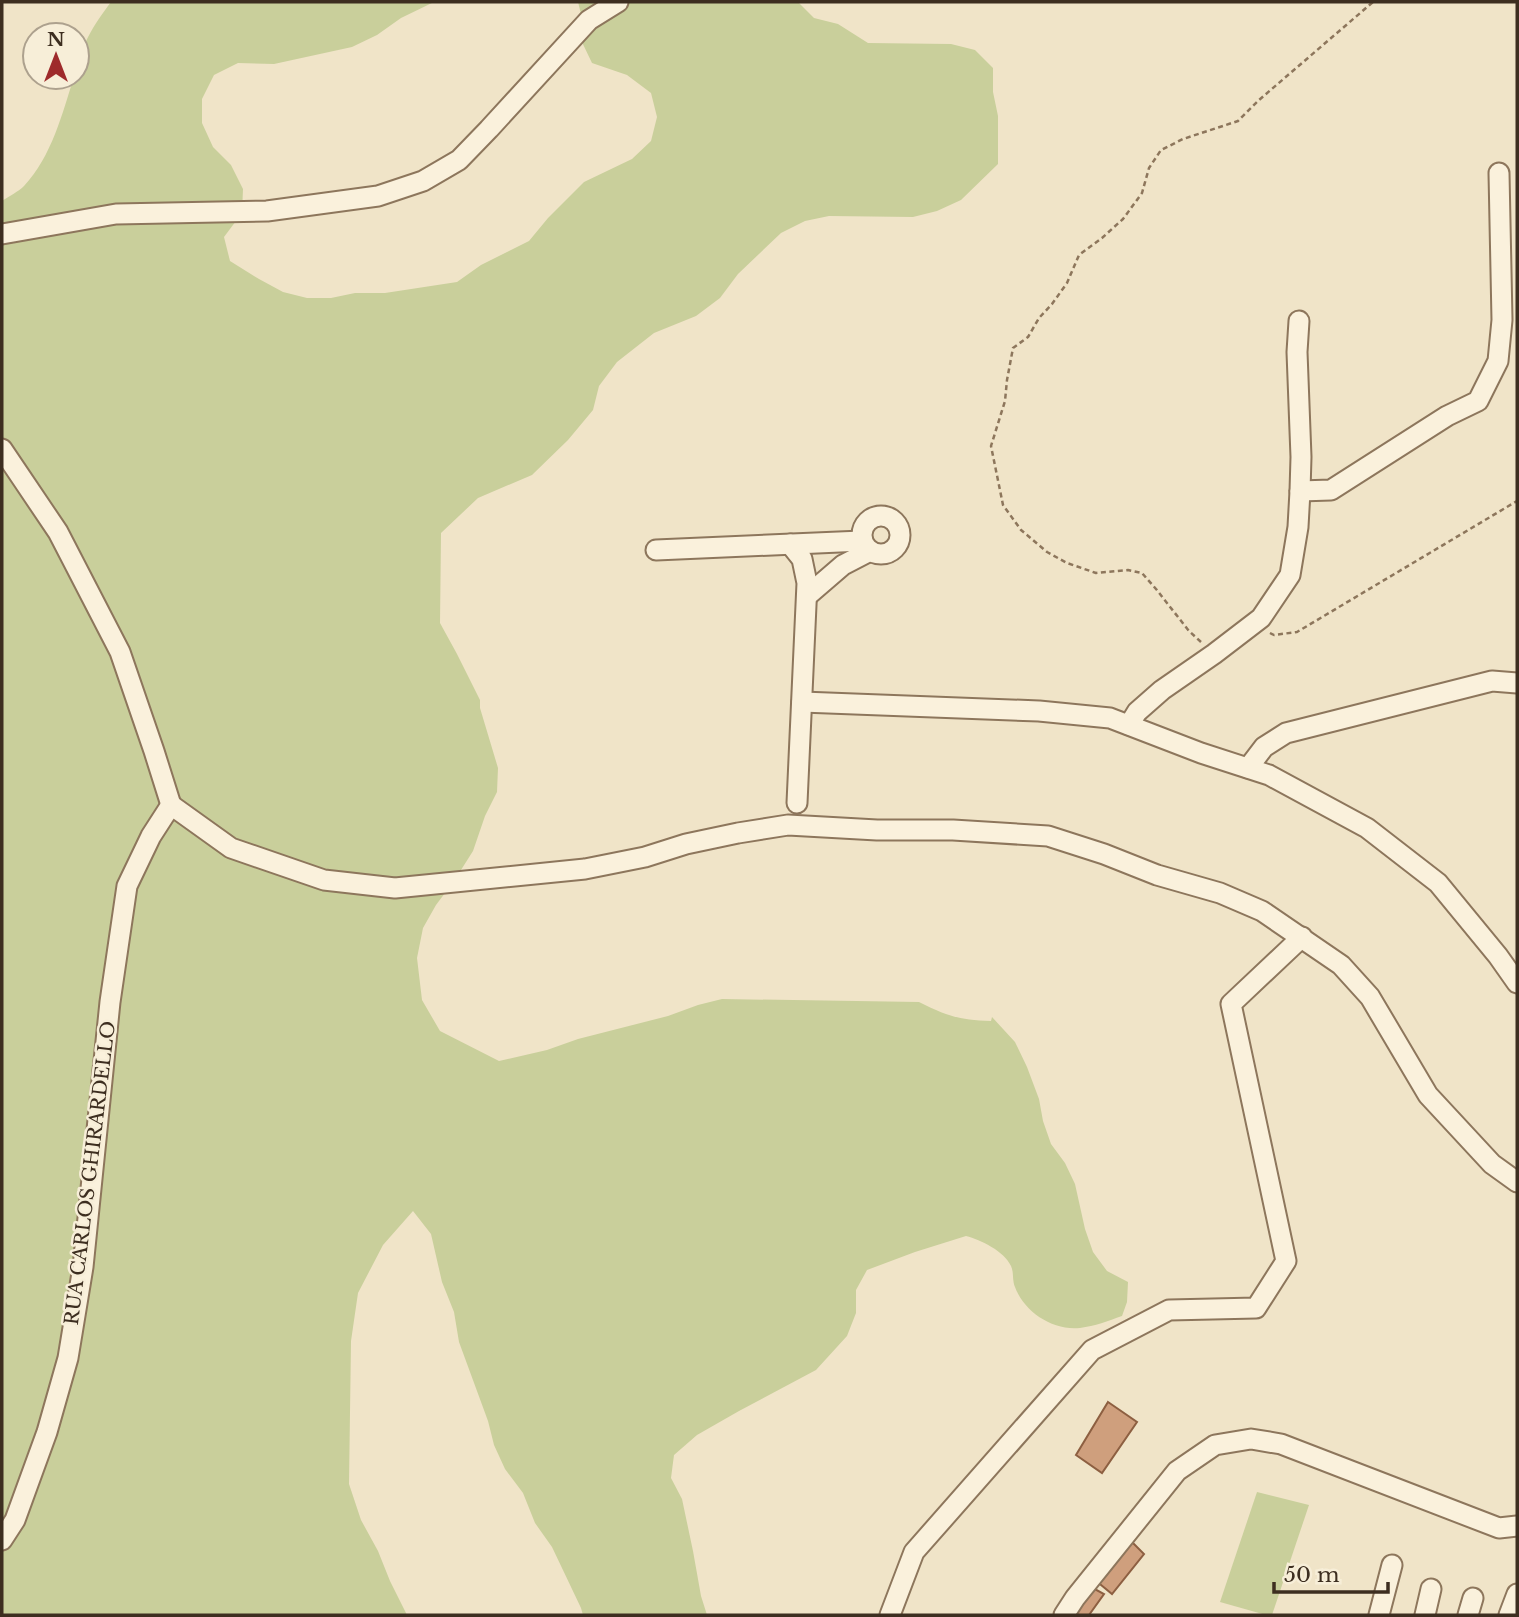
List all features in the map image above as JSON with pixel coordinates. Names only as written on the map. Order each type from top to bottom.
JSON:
[{"type":"street","points":[[2,234],[116,214],[267,211],[378,196],[423,181],[459,160],[589,20],[618,2]]},
{"type":"street","points":[[1300,491],[1331,490],[1447,416],[1478,401],[1498,361],[1502,320],[1499,173]]},
{"type":"street","points":[[1129,725],[1137,712],[1162,690],[1261,618],[1290,575],[1298,527],[1300,491],[1297,352],[1299,321]]},
{"type":"street","points":[[2,449],[58,532],[120,653],[171,805],[231,848],[324,880],[395,888],[585,869],[645,857],[686,844],[788,825],[1048,836],[1157,875],[1220,893],[1262,911],[1341,965],[1370,997],[1428,1094],[1492,1164],[1517,1181]]},
{"type":"street","points":[[790,544],[802,559],[807,583],[797,803]]},
{"type":"street","points":[[656,550],[790,544],[866,546],[807,596]]},
{"type":"street","points":[[1248,768],[1264,747],[1286,733],[1492,681],[1517,683]]},
{"type":"street","points":[[802,702],[1040,711],[1110,718],[1269,775],[1367,828],[1438,883],[1517,983]]},
{"type":"street","name":"RUA CARLOS GHIRARDELLO","points":[[2,1541],[15,1520],[47,1432],[68,1358],[83,1267],[110,1002],[127,886],[151,835],[171,805]]},
{"type":"street","points":[[890,1615],[914,1552],[1092,1349],[1169,1310],[1256,1308],[1286,1261],[1231,1004],[1302,937]]},
{"type":"street","points":[[1065,1615],[1075,1598],[1177,1471],[1215,1444],[1251,1439],[1281,1444],[1499,1528],[1517,1526]]},
{"type":"street","points":[[1378,1615],[1392,1565]]},
{"type":"street","points":[[1425,1615],[1431,1589]]},
{"type":"street","points":[[1509,1615],[1517,1594]]},
{"type":"path","points":[[1214,654],[1189,631],[1142,573],[1128,570],[1096,572],[1068,563],[1047,552],[1021,530],[1003,505],[991,446],[1005,401],[1013,348],[1028,337],[1039,318],[1067,284],[1079,255],[1123,219],[1136,202],[1142,193],[1149,168],[1161,150],[1183,139],[1238,121],[1373,2]]},
{"type":"path","points":[[1253,625],[1274,635],[1297,632],[1517,501]]},
{"type":"green space","points":[[111,2],[434,2],[352,47],[274,64],[238,63],[214,75],[202,99],[202,123],[213,147],[231,165],[243,189],[242,213],[224,237],[230,261],[283,292],[307,298],[385,293],[457,282],[481,265],[529,241],[584,182],[632,159],[651,141],[657,117],[651,93],[627,75],[592,63],[580,38],[581,14],[578,2],[798,2],[814,18],[838,24],[868,43],[951,44],[975,50],[993,68],[993,92],[998,116],[998,164],[961,200],[937,211],[913,217],[829,216],[805,221],[781,233],[738,274],[720,298],[696,316],[654,333],[617,362],[599,386],[593,410],[568,440],[532,475],[478,498],[441,533],[440,623],[480,700],[498,768],[497,792],[473,851],[423,928],[417,958],[422,1000],[440,1031],[499,1061],[547,1050],[722,999],[919,1002],[946,1014],[970,1020],[991,1021],[992,1017],[1015,1042],[1027,1067],[1051,1144],[1065,1163],[1075,1184],[1093,1252],[1107,1271],[1128,1282],[1127,1302],[1122,1316],[1091,1326],[1070,1328],[1050,1323],[1032,1312],[1019,1296],[1008,1261],[992,1247],[966,1236],[867,1270],[856,1290],[856,1313],[847,1336],[816,1370],[697,1435],[674,1455],[671,1478],[682,1499],[707,1615],[583,1615],[552,1547],[535,1523],[523,1493],[505,1469],[494,1445],[459,1342],[454,1312],[442,1282],[431,1234],[413,1211],[383,1245],[358,1293],[351,1341],[349,1484],[361,1520],[407,1615],[2,1615],[2,201],[24,186],[42,162],[69,91],[91,91],[93,28]]},
{"type":"green space","points":[[1257,1492],[1309,1505],[1272,1615],[1220,1602]]},
{"type":"building","points":[[1108,1402],[1137,1422],[1102,1473],[1076,1455]]},
{"type":"building","points":[[1131,1541],[1144,1554],[1112,1594],[1095,1580]]},
{"type":"building","points":[[1091,1587],[1104,1594],[1089,1615],[1073,1615]]}]
